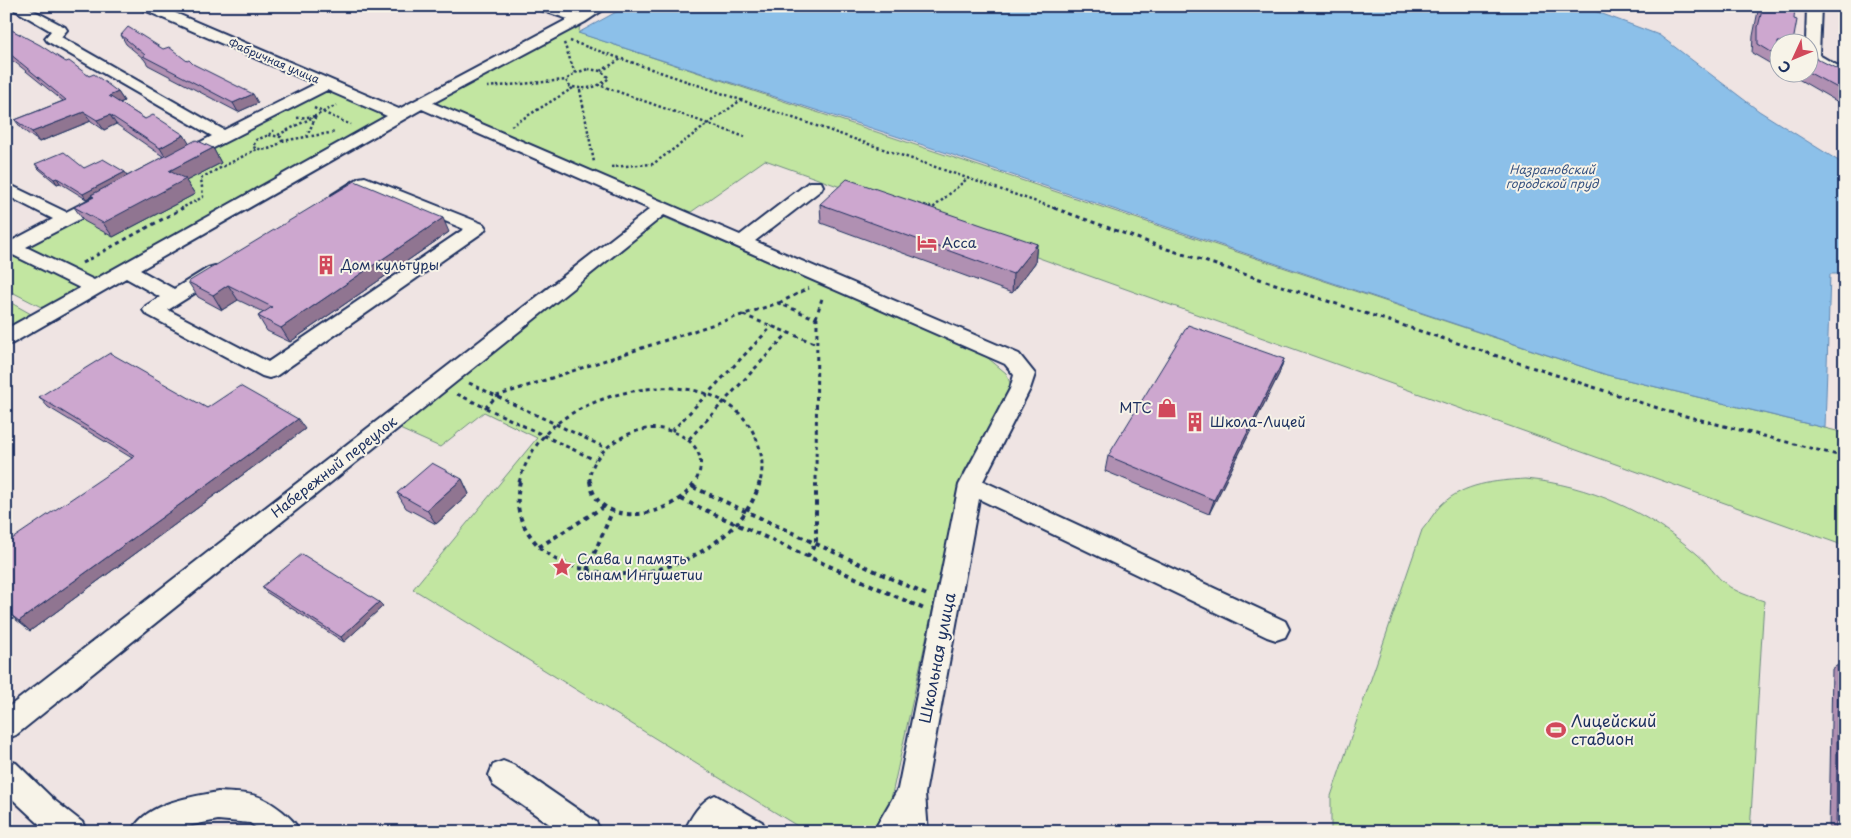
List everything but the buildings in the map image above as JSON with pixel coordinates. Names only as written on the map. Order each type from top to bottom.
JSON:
[{"type":"street","points":[[14,6],[60,30],[52,38],[223,136]]},
{"type":"street","name":"Фабричная улица","points":[[147,6],[401,116]]},
{"type":"street","points":[[543,6],[580,19]]},
{"type":"street","points":[[6,338],[354,133],[401,116],[603,6]]},
{"type":"street","points":[[1814,6],[1812,57],[1845,76]]},
{"type":"street","points":[[165,167],[326,84]]},
{"type":"street","points":[[422,104],[828,280]]},
{"type":"street","points":[[232,262],[153,310],[269,371],[477,228],[365,182],[323,207]]},
{"type":"street","points":[[742,242],[815,186]]},
{"type":"street","points":[[6,188],[66,219]]},
{"type":"street","points":[[9,249],[116,193]]},
{"type":"street","name":"Набережный переулок","points":[[6,726],[662,208]]},
{"type":"street","points":[[9,249],[94,287]]},
{"type":"street","points":[[125,269],[174,297]]},
{"type":"street","name":"Школьная улица","points":[[828,280],[1012,359],[1025,374],[1020,389],[970,485],[912,794],[913,832]]},
{"type":"street","points":[[970,485],[1276,629]]},
{"type":"street","points":[[6,774],[44,810],[72,832]]},
{"type":"street","points":[[503,775],[586,832]]},
{"type":"street","points":[[888,832],[912,794]]},
{"type":"street","points":[[147,832],[177,814],[218,806],[256,809],[285,832]]},
{"type":"street","points":[[698,832],[716,809],[752,832]]},
{"type":"path","points":[[575,73],[563,39],[968,177],[1167,249],[1670,412],[1845,457]]},
{"type":"path","points":[[486,87],[566,80],[575,73],[588,69],[601,70],[621,59]]},
{"type":"path","points":[[601,70],[609,78],[602,86]]},
{"type":"path","points":[[566,80],[569,86],[573,88],[580,90],[602,86],[744,137]]},
{"type":"path","points":[[495,136],[573,88]]},
{"type":"path","points":[[580,90],[596,168]]},
{"type":"path","points":[[269,135],[278,135],[355,96]]},
{"type":"path","points":[[64,273],[203,197],[201,178],[256,149],[273,148],[282,141],[354,133],[354,126],[295,99],[283,120],[269,135],[253,143],[253,147],[256,149]]},
{"type":"path","points":[[605,168],[653,164],[742,100]]},
{"type":"path","points":[[283,120],[316,116]]},
{"type":"path","points":[[307,137],[316,116]]},
{"type":"path","points":[[278,135],[282,138],[282,141]]},
{"type":"path","points":[[919,204],[933,208],[968,177]]},
{"type":"path","points":[[485,408],[497,396],[778,303],[828,280]]},
{"type":"path","points":[[807,557],[816,544],[816,318],[828,280]]},
{"type":"path","points":[[778,303],[816,318]]},
{"type":"path","points":[[743,315],[817,344]]},
{"type":"path","points":[[672,432],[772,326]]},
{"type":"path","points":[[689,439],[788,333]]},
{"type":"path","points":[[445,380],[497,396],[606,448]]},
{"type":"path","points":[[445,380],[485,408],[595,460]]},
{"type":"path","points":[[646,388],[678,388],[707,394],[724,401],[748,422],[762,449],[762,480],[747,512],[736,526],[703,551],[662,568],[617,574],[587,570],[576,568],[543,551],[522,526],[516,496],[524,464],[544,436],[556,425],[583,407],[614,394],[646,388]]},
{"type":"path","points":[[662,429],[689,439],[699,451],[702,464],[700,478],[681,499],[661,510],[642,514],[613,510],[596,498],[590,486],[590,471],[595,460],[606,448],[625,435],[644,430],[662,429]]},
{"type":"path","points":[[693,487],[816,544],[946,612]]},
{"type":"path","points":[[681,499],[736,526],[807,557],[946,612]]},
{"type":"path","points":[[539,547],[605,506]]},
{"type":"path","points":[[587,570],[613,510]]},
{"type":"green space","points":[[580,19],[579,33],[1607,375],[1845,433],[1845,546],[765,160],[684,217],[422,104]]},
{"type":"green space","points":[[327,84],[401,116],[45,309],[6,289],[6,251]]},
{"type":"green space","points":[[661,216],[983,354],[1006,373],[1010,383],[1006,399],[962,475],[891,799],[878,832],[807,832],[413,589],[537,438],[484,412],[440,447],[393,426]]},
{"type":"green space","points":[[6,300],[31,314],[6,328]]},
{"type":"green space","name":"Лицейский стадион","points":[[1525,479],[1572,487],[1595,494],[1638,513],[1659,525],[1697,554],[1730,587],[1764,601],[1750,832],[1331,832],[1331,796],[1422,530],[1441,505],[1460,492],[1480,484]]},
{"type":"water","name":"Назрановский городской пруд","points":[[627,6],[1581,6],[1659,35],[1759,111],[1845,165],[1845,274],[1830,274],[1825,428],[1607,375],[908,140],[578,33]]},
{"type":"place","name":"Асса","points":[[927,243]]},
{"type":"place","name":"Дом культуры","points":[[326,265]]},
{"type":"place","name":"МТС","points":[[1167,408]]},
{"type":"place","name":"Школа-Лицей","points":[[1195,422]]},
{"type":"place","name":"Слава и память сынам Ингушетии","points":[[562,567]]},
{"type":"place","name":"Лицейский стадион","points":[[1556,730]]}]
